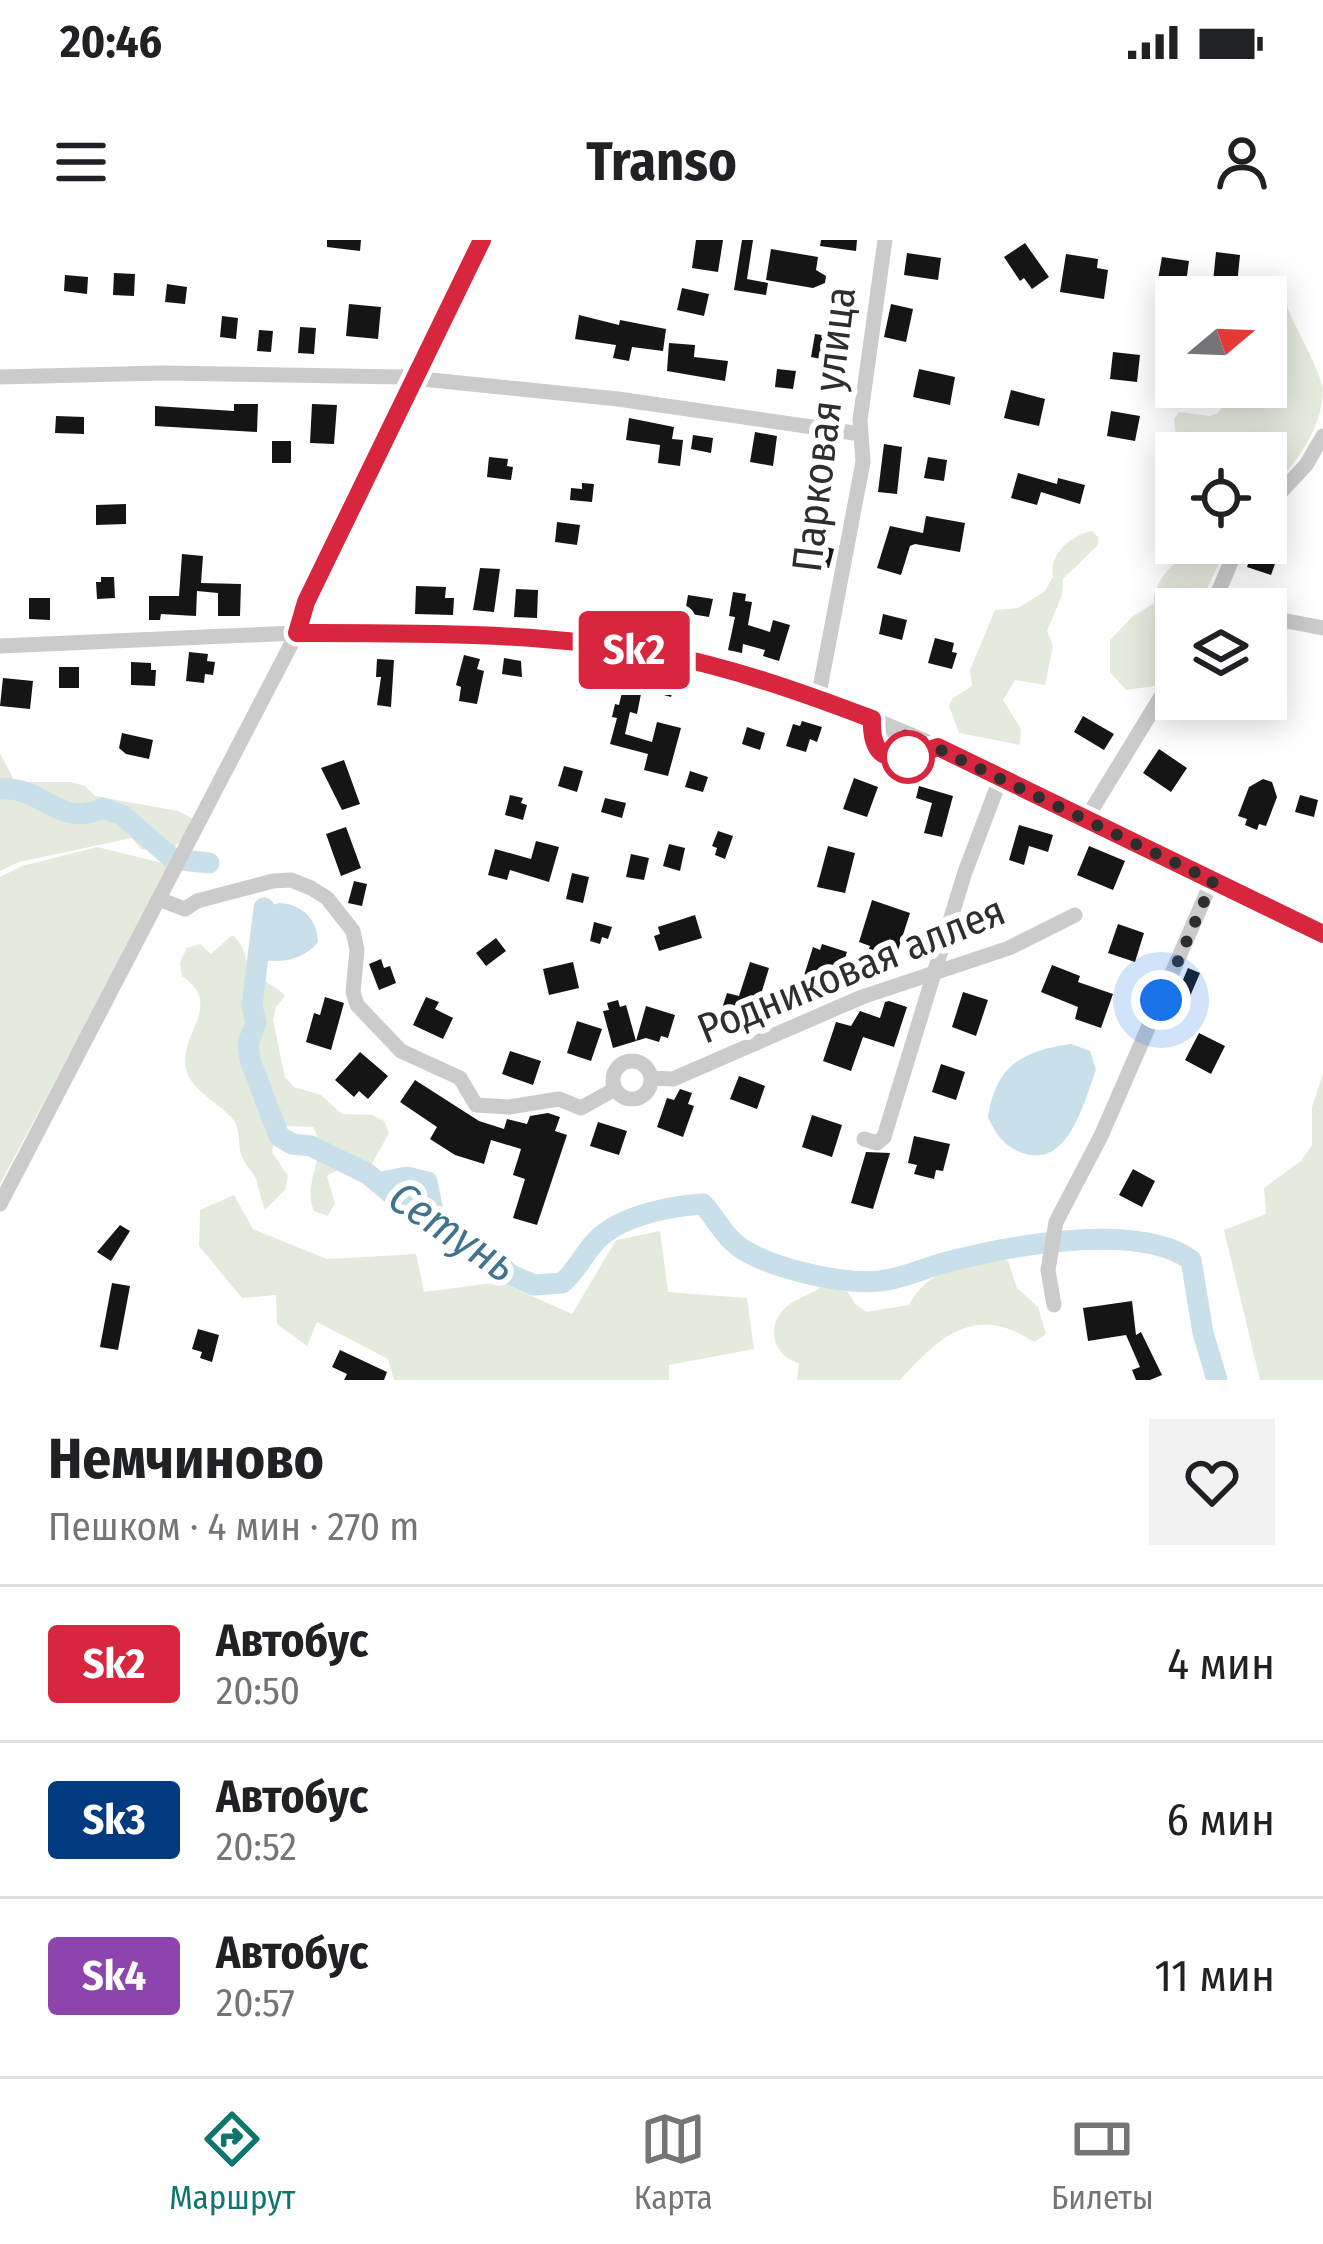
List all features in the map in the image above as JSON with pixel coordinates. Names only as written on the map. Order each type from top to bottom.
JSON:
[{"type":"street","points":[[0,1204],[297,633],[306,602],[482,240]]},
{"type":"street","name":"Парковая улица","points":[[818,699],[863,462],[861,434],[885,240]]},
{"type":"street","points":[[0,377],[162,373],[414,380],[618,399],[861,434]]},
{"type":"street","points":[[1287,485],[1323,436]]},
{"type":"street","points":[[1287,621],[1323,628]]},
{"type":"street","points":[[0,646],[297,633],[452,634],[602,646],[710,666],[818,699],[1001,777],[1323,934]]},
{"type":"street","points":[[1086,819],[1155,706]]},
{"type":"street","points":[[864,1139],[877,1143],[884,1137],[1001,777]]},
{"type":"street","name":"Родниковая аллея","points":[[160,900],[185,909],[197,901],[273,881],[291,880],[311,888],[338,910],[352,931],[357,950],[352,992],[357,1005],[401,1051],[460,1078],[476,1105],[509,1107],[559,1099],[581,1108],[615,1089]]},
{"type":"street","points":[[1054,1305],[1048,1270],[1056,1222],[1119,1096],[1213,881]]},
{"type":"street","name":"Родниковая аллея","points":[[652,1078],[673,1079],[862,997],[1009,948],[1075,915]]},
{"type":"street","name":"Родниковая аллея","points":[[631,1060],[645,1065],[652,1078],[647,1092],[634,1099],[615,1089],[614,1074],[631,1060]]},
{"type":"green space","points":[[1287,305],[1323,388],[1318,419],[1304,448],[1287,472],[1287,432],[1176,432],[1174,419],[1179,412],[1218,413],[1221,408],[1287,408]]},
{"type":"green space","points":[[1092,531],[1098,545],[1063,579],[1062,595],[1047,631],[1053,646],[1045,685],[1015,680],[1003,700],[1021,729],[1020,745],[959,733],[949,706],[972,686],[970,670],[995,610],[1018,608],[1045,591],[1063,547]]},
{"type":"green space","points":[[1174,564],[1219,564],[1207,588],[1158,588]]},
{"type":"green space","points":[[1155,593],[1155,684],[1126,690],[1110,672],[1110,640],[1133,616],[1153,604]]},
{"type":"green space","points":[[0,753],[15,782],[70,782],[85,786],[95,796],[178,811],[192,818],[189,832],[170,852],[141,849],[132,838],[19,862],[0,871]]},
{"type":"green space","points":[[97,847],[171,865],[0,1184],[0,877],[22,866]]},
{"type":"green space","points":[[232,935],[252,971],[285,996],[273,1020],[285,1077],[294,1087],[321,1095],[342,1114],[372,1115],[384,1121],[389,1133],[368,1171],[339,1169],[327,1176],[335,1203],[328,1216],[314,1211],[311,1200],[318,1147],[313,1127],[285,1126],[275,1138],[272,1152],[288,1176],[285,1190],[265,1210],[256,1179],[241,1154],[234,1121],[198,1089],[186,1069],[200,998],[182,976],[180,962],[187,948],[200,944],[211,954]]},
{"type":"green space","points":[[1323,1074],[1323,1380],[1260,1380],[1224,1230],[1266,1214],[1264,1188],[1301,1161],[1312,1145],[1312,1107]]},
{"type":"green space","points":[[234,1195],[253,1229],[327,1259],[416,1254],[424,1292],[500,1282],[572,1314],[616,1240],[660,1231],[668,1292],[747,1298],[754,1349],[669,1365],[669,1380],[394,1380],[388,1359],[317,1322],[307,1346],[277,1324],[276,1295],[242,1298],[199,1246],[200,1210]]},
{"type":"green space","points":[[995,1257],[1008,1261],[1017,1288],[1038,1307],[1046,1334],[1034,1342],[994,1325],[960,1330],[929,1350],[900,1380],[797,1380],[799,1363],[778,1348],[774,1332],[779,1315],[822,1286],[848,1292],[866,1312],[909,1305],[935,1277]]},
{"type":"water","points":[[280,903],[307,915],[318,942],[291,959],[258,959],[250,946],[253,919],[267,906]]},
{"type":"water","points":[[1071,1044],[1090,1051],[1096,1070],[1071,1131],[1050,1152],[1036,1156],[1014,1149],[1000,1138],[988,1117],[997,1085],[1025,1056]]},
{"type":"building","points":[[327,240],[361,240],[360,251],[327,247]]},
{"type":"building","points":[[696,240],[723,240],[718,272],[692,268]]},
{"type":"building","points":[[742,240],[753,240],[747,279],[768,283],[766,295],[734,290]]},
{"type":"building","points":[[821,240],[857,240],[856,251],[820,246]]},
{"type":"building","points":[[1025,243],[1049,277],[1032,289],[1024,278],[1020,281],[1004,257]]},
{"type":"building","points":[[771,249],[818,257],[816,270],[826,276],[825,283],[813,288],[766,280]]},
{"type":"building","points":[[1216,252],[1240,255],[1238,276],[1214,276]]},
{"type":"building","points":[[907,253],[941,258],[938,280],[904,275]]},
{"type":"building","points":[[1066,254],[1098,259],[1097,268],[1108,270],[1104,299],[1060,292]]},
{"type":"building","points":[[1162,257],[1189,261],[1187,276],[1159,276]]},
{"type":"building","points":[[114,273],[135,274],[134,296],[113,295]]},
{"type":"building","points":[[65,275],[88,277],[87,294],[64,291]]},
{"type":"building","points":[[167,284],[187,287],[185,304],[165,302]]},
{"type":"building","points":[[682,288],[709,294],[704,316],[677,310]]},
{"type":"building","points":[[349,304],[381,307],[378,339],[346,336]]},
{"type":"building","points":[[891,304],[913,309],[906,342],[884,337]]},
{"type":"building","points":[[579,315],[666,329],[663,351],[632,347],[629,361],[613,358],[616,345],[575,339]]},
{"type":"building","points":[[222,316],[238,318],[236,339],[220,337]]},
{"type":"building","points":[[300,327],[316,328],[314,354],[298,353]]},
{"type":"building","points":[[259,330],[273,331],[271,352],[257,351]]},
{"type":"building","points":[[815,334],[835,337],[830,361],[811,357]]},
{"type":"building","points":[[669,343],[695,345],[694,357],[728,361],[725,381],[667,371]]},
{"type":"building","points":[[1113,352],[1140,355],[1137,382],[1110,379]]},
{"type":"building","points":[[777,369],[796,371],[793,389],[775,387]]},
{"type":"building","points":[[919,369],[955,377],[950,405],[913,397]]},
{"type":"building","points":[[1011,390],[1045,399],[1039,426],[1004,418]]},
{"type":"building","points":[[234,404],[258,404],[257,432],[155,426],[155,406],[234,411]]},
{"type":"building","points":[[312,404],[337,405],[334,444],[310,443]]},
{"type":"building","points":[[1111,411],[1140,416],[1135,441],[1107,436]]},
{"type":"building","points":[[56,416],[84,417],[84,434],[55,433]]},
{"type":"building","points":[[629,418],[674,427],[672,439],[683,440],[680,466],[658,463],[660,445],[626,440]]},
{"type":"building","points":[[755,432],[777,436],[773,466],[750,462]]},
{"type":"building","points":[[693,435],[713,438],[711,453],[691,449]]},
{"type":"building","points":[[272,441],[291,441],[291,463],[272,463]]},
{"type":"building","points":[[884,444],[902,447],[897,494],[878,492]]},
{"type":"building","points":[[489,457],[508,459],[507,466],[513,467],[511,480],[487,477]]},
{"type":"building","points":[[928,457],[947,460],[944,481],[924,478]]},
{"type":"building","points":[[1018,473],[1057,484],[1058,478],[1085,485],[1080,504],[1041,492],[1037,505],[1011,498]]},
{"type":"building","points":[[582,483],[594,484],[592,502],[570,500],[571,488],[582,489]]},
{"type":"building","points":[[126,504],[126,524],[96,525],[96,505]]},
{"type":"building","points":[[926,516],[965,523],[960,552],[915,544],[910,546],[901,575],[877,568],[890,526],[923,533]]},
{"type":"building","points":[[557,522],[580,525],[577,545],[555,542]]},
{"type":"building","points":[[799,540],[834,549],[829,568],[794,559]]},
{"type":"building","points":[[182,554],[203,556],[201,583],[241,584],[240,616],[218,616],[218,593],[197,591],[196,616],[161,614],[160,620],[149,620],[149,596],[179,596]]},
{"type":"building","points":[[1248,564],[1275,564],[1271,575]]},
{"type":"building","points":[[480,568],[500,569],[494,612],[473,610]]},
{"type":"building","points":[[114,577],[115,598],[97,599],[96,582]]},
{"type":"building","points":[[416,586],[446,587],[445,598],[454,598],[453,615],[415,614]]},
{"type":"building","points":[[516,589],[538,590],[537,618],[514,617]]},
{"type":"building","points":[[733,592],[746,594],[745,601],[752,602],[748,625],[770,632],[773,620],[790,625],[779,661],[763,656],[765,650],[743,644],[742,653],[728,650],[735,617],[729,616]]},
{"type":"building","points":[[688,595],[713,599],[709,617],[685,613]]},
{"type":"building","points":[[29,598],[50,598],[50,620],[29,619]]},
{"type":"building","points":[[642,608],[665,611],[663,630],[640,627]]},
{"type":"building","points":[[883,614],[907,620],[902,640],[879,634]]},
{"type":"building","points":[[935,638],[954,643],[952,652],[957,653],[952,669],[928,663]]},
{"type":"building","points":[[189,652],[208,654],[207,661],[215,662],[213,675],[205,674],[204,683],[186,681]]},
{"type":"building","points":[[464,655],[480,659],[477,669],[484,671],[477,704],[459,701],[461,687],[456,685]]},
{"type":"building","points":[[504,658],[521,661],[522,677],[502,674]]},
{"type":"building","points":[[377,659],[394,660],[391,707],[377,705],[381,677],[376,677]]},
{"type":"building","points":[[622,661],[678,672],[671,697],[642,689],[637,714],[630,712],[625,734],[652,742],[657,722],[681,728],[668,776],[644,770],[648,754],[610,744],[617,718],[612,717],[615,704],[619,705],[626,675],[619,674]]},
{"type":"building","points":[[131,662],[151,663],[151,670],[156,670],[155,686],[131,685]]},
{"type":"building","points":[[59,667],[79,667],[79,688],[59,688]]},
{"type":"building","points":[[580,667],[606,671],[601,695],[576,690]]},
{"type":"building","points":[[3,678],[33,681],[30,709],[0,706]]},
{"type":"building","points":[[1083,716],[1114,734],[1104,750],[1074,732]]},
{"type":"building","points":[[802,721],[822,727],[817,742],[810,739],[806,752],[786,746],[793,724],[800,726]]},
{"type":"building","points":[[747,727],[765,733],[760,750],[742,744]]},
{"type":"building","points":[[122,733],[153,740],[149,759],[119,748]]},
{"type":"building","points":[[1159,749],[1187,768],[1171,792],[1143,773]]},
{"type":"building","points":[[344,760],[360,804],[342,810],[321,768]]},
{"type":"building","points":[[564,766],[583,771],[577,792],[558,786]]},
{"type":"building","points":[[690,771],[708,777],[703,792],[685,787]]},
{"type":"building","points":[[854,778],[878,787],[867,817],[843,809]]},
{"type":"building","points":[[1263,779],[1272,782],[1277,797],[1266,826],[1259,824],[1257,830],[1238,816],[1249,787]]},
{"type":"building","points":[[919,786],[953,796],[942,837],[924,833],[932,803],[916,798]]},
{"type":"building","points":[[510,795],[523,798],[521,803],[527,805],[523,820],[505,815]]},
{"type":"building","points":[[1300,795],[1318,800],[1314,817],[1295,812]]},
{"type":"building","points":[[605,798],[626,803],[622,818],[601,812]]},
{"type":"building","points":[[1019,825],[1053,835],[1048,852],[1029,846],[1024,865],[1009,860]]},
{"type":"building","points":[[346,827],[361,868],[341,876],[326,834]]},
{"type":"building","points":[[718,831],[733,836],[725,859],[715,855],[717,848],[712,846]]},
{"type":"building","points":[[536,841],[559,847],[549,882],[510,870],[507,880],[488,875],[495,849],[531,859]]},
{"type":"building","points":[[669,844],[685,848],[680,871],[663,866]]},
{"type":"building","points":[[828,846],[855,853],[845,893],[817,887]]},
{"type":"building","points":[[1089,846],[1125,861],[1113,890],[1077,875]]},
{"type":"building","points":[[631,854],[649,858],[644,880],[626,877]]},
{"type":"building","points":[[572,873],[589,877],[583,903],[566,899]]},
{"type":"building","points":[[354,881],[367,884],[362,906],[348,903]]},
{"type":"building","points":[[872,900],[910,913],[894,963],[867,954],[870,946],[859,942]]},
{"type":"building","points":[[695,915],[702,938],[659,951],[654,936],[660,934],[658,927]]},
{"type":"building","points":[[594,922],[612,927],[608,939],[602,937],[600,944],[590,941]]},
{"type":"building","points":[[1118,924],[1144,933],[1135,962],[1108,953]]},
{"type":"building","points":[[496,938],[506,951],[486,966],[476,953]]},
{"type":"building","points":[[822,944],[847,952],[832,997],[812,1006],[796,1001],[813,947],[820,950]]},
{"type":"building","points":[[381,959],[384,968],[390,966],[396,983],[379,990],[369,964]]},
{"type":"building","points":[[573,962],[579,988],[549,995],[543,969]]},
{"type":"building","points":[[750,962],[769,968],[744,1029],[718,1021],[727,993],[739,996]]},
{"type":"building","points":[[1052,965],[1080,976],[1078,982],[1113,994],[1101,1028],[1075,1019],[1078,1007],[1041,992]]},
{"type":"building","points":[[1188,968],[1200,973],[1185,1008],[1173,1003]]},
{"type":"building","points":[[963,992],[988,1000],[976,1036],[952,1027]]},
{"type":"building","points":[[325,997],[344,1003],[331,1050],[306,1042],[314,1013],[320,1015]]},
{"type":"building","points":[[426,997],[439,1002],[435,1009],[453,1018],[443,1039],[413,1025]]},
{"type":"building","points":[[618,1000],[620,1007],[626,1005],[636,1041],[646,1006],[675,1015],[668,1038],[661,1036],[659,1042],[646,1038],[613,1048],[603,1011],[609,1010],[607,1003]]},
{"type":"building","points":[[889,1001],[907,1007],[894,1047],[863,1037],[851,1071],[823,1061],[836,1022],[851,1026],[860,1011],[880,1018]]},
{"type":"building","points":[[577,1021],[602,1029],[591,1061],[567,1053]]},
{"type":"building","points":[[1199,1033],[1225,1046],[1211,1074],[1185,1060]]},
{"type":"building","points":[[510,1051],[541,1061],[533,1085],[502,1074]]},
{"type":"building","points":[[360,1052],[388,1076],[368,1099],[359,1091],[354,1097],[335,1080]]},
{"type":"building","points":[[941,1064],[965,1072],[956,1100],[932,1092]]},
{"type":"building","points":[[739,1076],[765,1086],[757,1109],[730,1099]]},
{"type":"building","points":[[415,1080],[479,1121],[504,1129],[507,1119],[527,1124],[530,1116],[560,1117],[555,1131],[567,1135],[537,1225],[513,1218],[525,1179],[513,1175],[521,1149],[491,1140],[484,1164],[455,1155],[430,1139],[437,1127],[400,1102]]},
{"type":"building","points":[[680,1089],[692,1093],[688,1104],[694,1106],[683,1137],[657,1127],[667,1098],[674,1100]]},
{"type":"building","points":[[812,1115],[842,1125],[832,1157],[802,1147]]},
{"type":"building","points":[[598,1122],[627,1131],[619,1155],[590,1146]]},
{"type":"building","points":[[914,1136],[950,1144],[943,1171],[936,1170],[934,1179],[914,1174],[917,1165],[908,1163]]},
{"type":"building","points":[[866,1152],[890,1153],[873,1209],[851,1203]]},
{"type":"building","points":[[1133,1169],[1155,1181],[1142,1207],[1119,1195]]},
{"type":"building","points":[[120,1225],[130,1231],[111,1261],[97,1252]]},
{"type":"building","points":[[112,1283],[130,1286],[118,1350],[100,1347]]},
{"type":"building","points":[[1132,1301],[1136,1335],[1141,1332],[1162,1375],[1150,1380],[1136,1380],[1132,1370],[1140,1367],[1126,1335],[1088,1341],[1083,1308]]},
{"type":"building","points":[[198,1329],[219,1335],[212,1362],[192,1349]]},
{"type":"building","points":[[340,1350],[387,1372],[384,1380],[344,1380],[347,1374],[332,1367]]},
{"type":"waterway","name":"Сетунь","points":[[0,789],[28,794],[75,813],[103,808],[122,815],[173,859],[209,863]]},
{"type":"waterway","name":"Сетунь","points":[[264,908],[252,1006],[256,1023],[248,1043],[279,1136],[368,1174],[413,1212],[460,1234],[511,1275],[534,1285],[562,1283],[610,1229],[648,1213],[703,1204],[728,1236],[751,1254],[806,1273],[864,1282],[1032,1245],[1138,1241],[1191,1260],[1203,1333],[1217,1380]]},
{"type":"waterway","points":[[381,1182],[407,1177],[427,1182],[432,1206],[427,1217]]},
{"type":"bus line","name":"Sk2","points":[[482,240],[306,602],[297,633],[541,638],[710,666],[872,719],[871,735],[882,755],[894,759],[938,747],[1323,934]]},
{"type":"route","points":[[908,757],[905,733],[1213,881],[1161,1000]]}]
